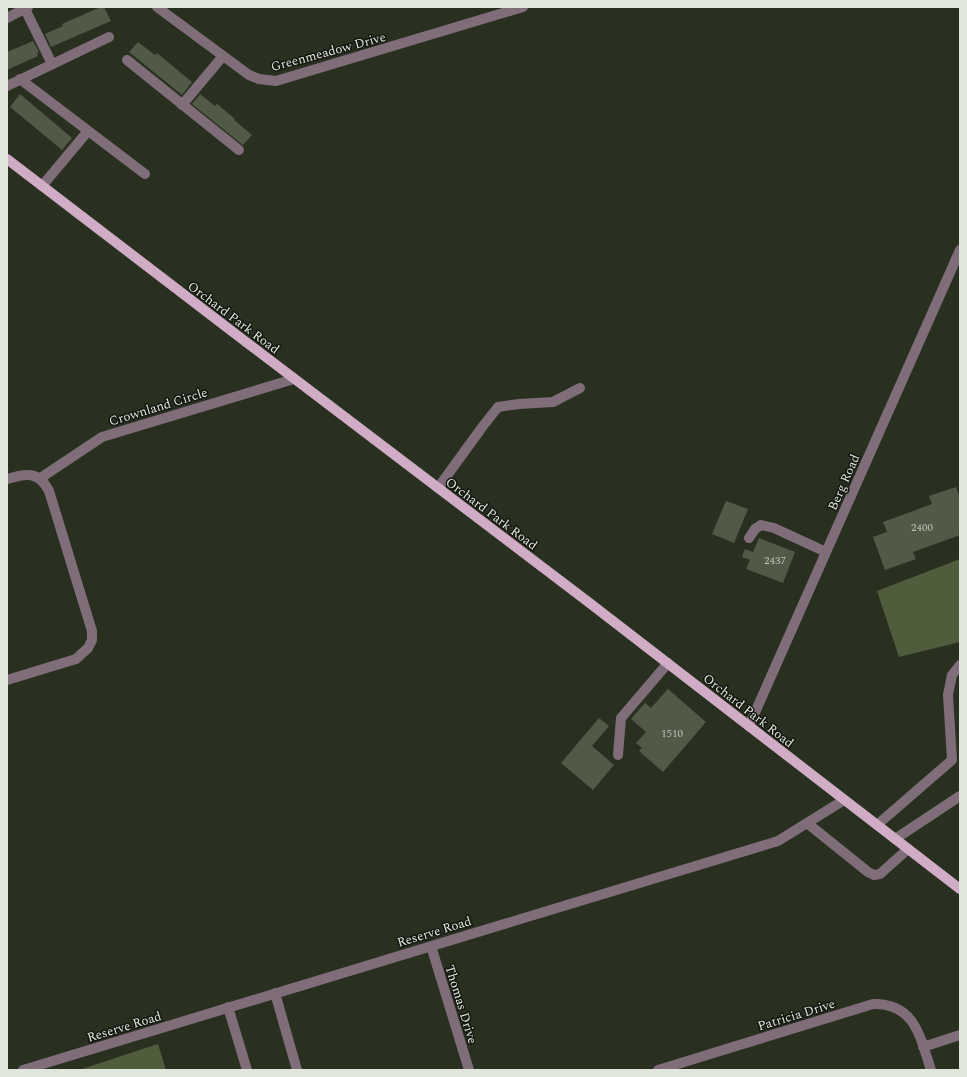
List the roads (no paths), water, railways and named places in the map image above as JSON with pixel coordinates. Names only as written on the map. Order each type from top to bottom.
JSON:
[{"type":"main road","name":"Orchard Park Road","points":[[7,159],[668,663],[960,889]]},
{"type":"street","name":"Greenmeadow Drive","points":[[157,7],[249,75],[263,80],[276,81],[523,7]]},
{"type":"street","points":[[7,18],[27,8],[52,64]]},
{"type":"street","points":[[7,86],[109,37]]},
{"type":"street","points":[[182,104],[223,56]]},
{"type":"street","points":[[127,60],[239,150]]},
{"type":"street","points":[[20,80],[145,174]]},
{"type":"street","points":[[42,186],[88,131]]},
{"type":"street","name":"Berg Road","points":[[750,726],[960,250]]},
{"type":"street","name":"Crownland Circle","points":[[39,479],[102,437],[294,379]]},
{"type":"street","points":[[438,488],[498,407],[553,402],[580,388]]},
{"type":"street","points":[[7,479],[22,474],[29,474],[46,484],[92,631],[92,640],[88,648],[76,659],[7,680]]},
{"type":"street","points":[[749,538],[755,529],[761,525],[774,528],[826,552]]},
{"type":"street","points":[[618,755],[621,718],[668,663]]},
{"type":"street","points":[[877,825],[952,760],[948,695],[952,675],[960,665]]},
{"type":"street","points":[[894,839],[960,796]]},
{"type":"street","name":"Reserve Road","points":[[23,1070],[778,841],[844,800]]},
{"type":"street","points":[[807,823],[868,872],[874,875],[880,874],[908,849]]},
{"type":"street","name":"Thomas Drive","points":[[430,946],[469,1070]]},
{"type":"street","points":[[275,993],[297,1070]]},
{"type":"street","name":"Patricia Drive","points":[[658,1070],[873,1004],[892,1006],[902,1011],[910,1018],[916,1027],[931,1070]]},
{"type":"street","points":[[228,1007],[247,1070]]},
{"type":"street","points":[[923,1047],[960,1035]]}]
